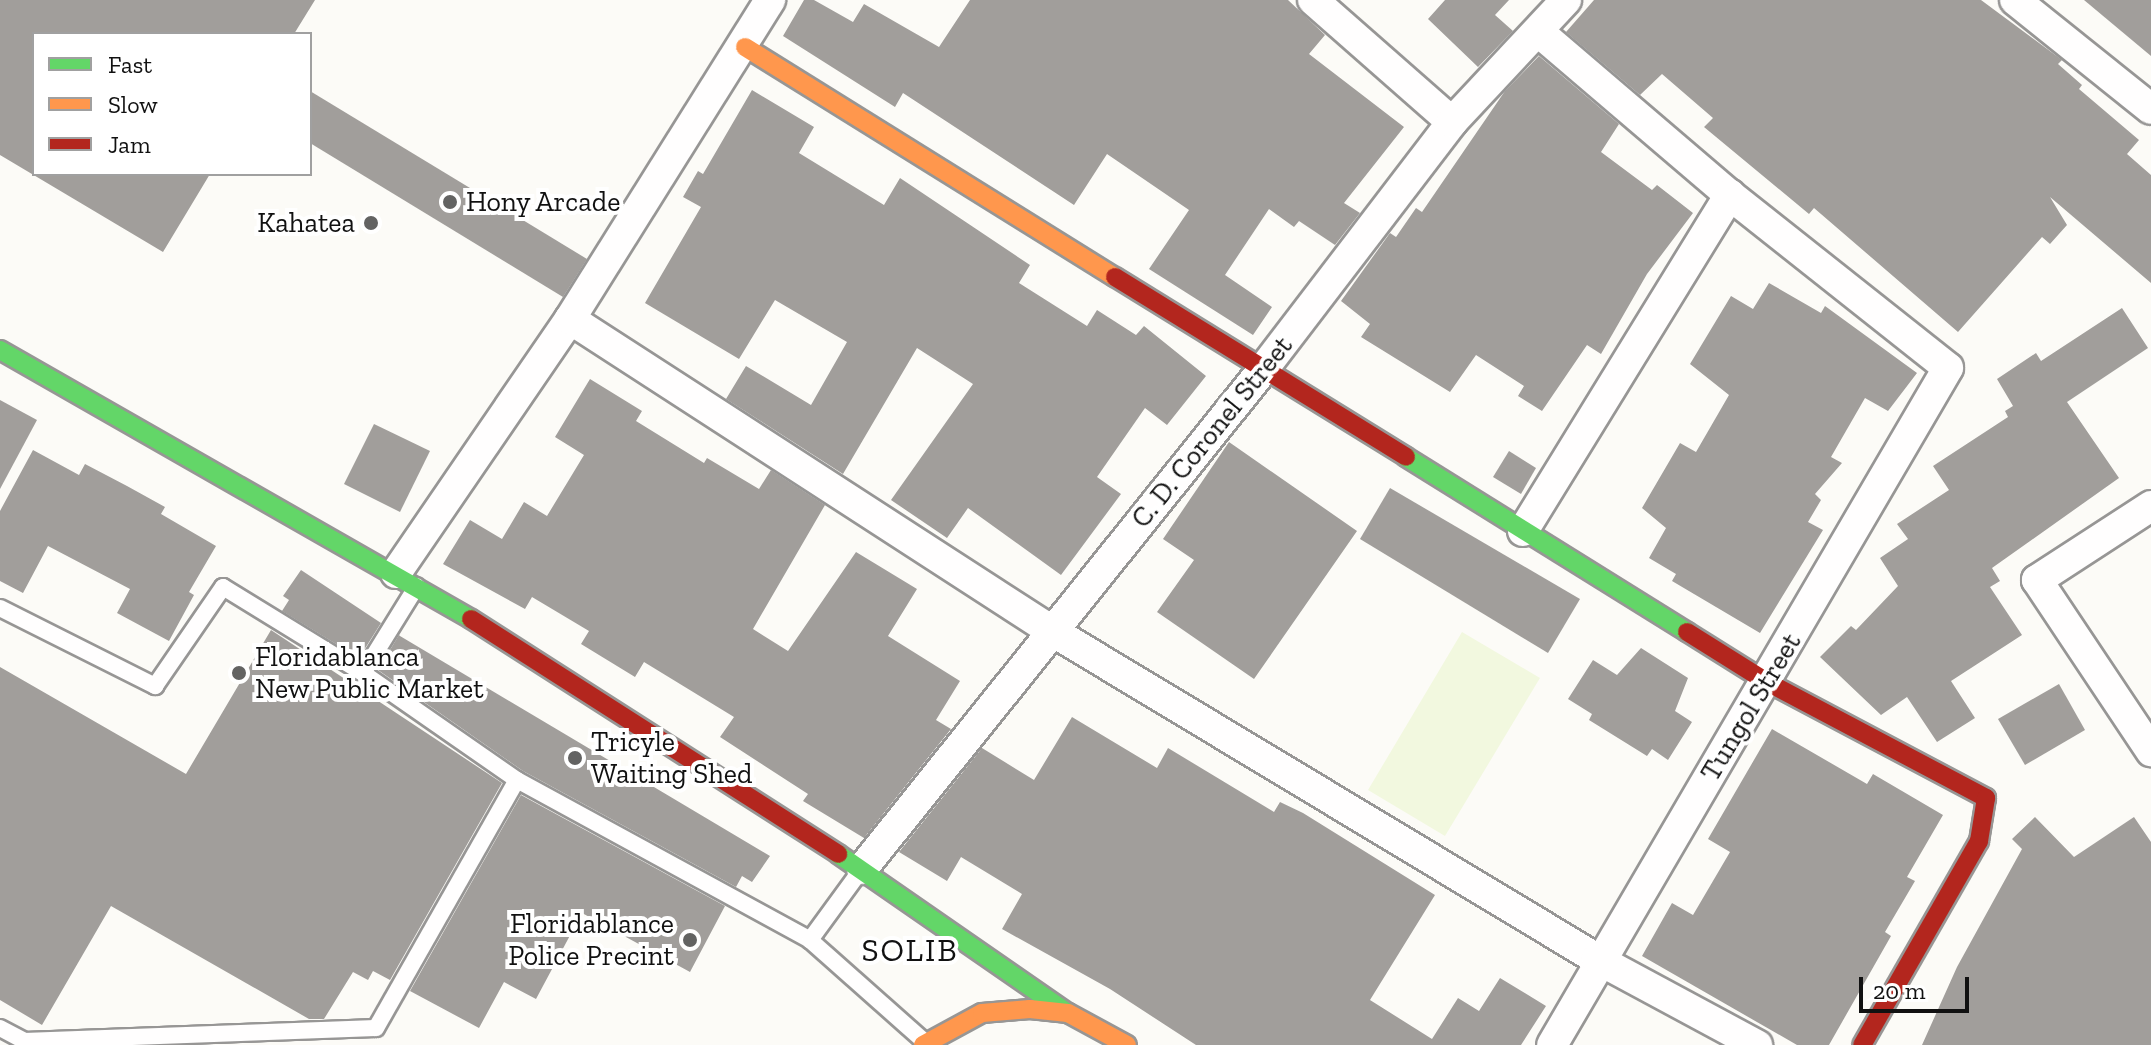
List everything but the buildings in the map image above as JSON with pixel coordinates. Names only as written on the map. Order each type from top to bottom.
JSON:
[{"type":"street","points":[[407,579],[745,47],[770,0]]},
{"type":"street","points":[[1313,0],[1452,122]]},
{"type":"street","name":"C. D. Coronel Street","points":[[862,869],[1261,372],[1452,122],[1540,33],[1566,0]]},
{"type":"street","points":[[2015,0],[2151,109]]},
{"type":"street","points":[[1523,531],[1730,195],[1540,33]]},
{"type":"street","points":[[745,47],[1261,372],[1767,682],[1986,798],[1979,841],[1862,1045]]},
{"type":"street","name":"Tungol Street","points":[[1552,1045],[1597,959],[1767,682],[1948,368],[1730,195]]},
{"type":"street","points":[[570,319],[1052,631],[1597,959],[1757,1045]]},
{"type":"street","points":[[0,350],[407,579],[862,869],[1068,1013],[1127,1045]]},
{"type":"street","points":[[2151,506],[2037,580],[2151,751]]},
{"type":"street","points":[[925,1044],[982,1013],[1030,1009],[1068,1013]]},
{"type":"lane","points":[[363,673],[407,579]]},
{"type":"lane","points":[[0,608],[155,686],[223,587],[363,673],[517,780],[810,940],[925,1044]]},
{"type":"lane","points":[[0,1028],[24,1041],[376,1028],[517,780]]},
{"type":"lane","points":[[810,940],[862,869]]},
{"type":"green space","points":[[1462,632],[1540,678],[1445,836],[1368,790]]},
{"type":"traffic: fast","points":[[0,350],[471,619]]},
{"type":"traffic: fast","points":[[1406,457],[1687,632]]},
{"type":"traffic: fast","points":[[838,854],[1068,1013]]},
{"type":"traffic: slow","points":[[745,47],[1115,277]]},
{"type":"traffic: slow","points":[[923,1045],[982,1013],[1030,1009],[1068,1013],[1127,1045]]},
{"type":"traffic: jam","points":[[1115,277],[1406,457]]},
{"type":"traffic: jam","points":[[471,619],[838,854]]},
{"type":"traffic: jam","points":[[1687,632],[1767,682],[1986,798],[1979,841],[1862,1045]]},
{"type":"place","name":"Hony Arcade","points":[[450,202]]},
{"type":"place","name":"Kahatea","points":[[371,223]]},
{"type":"place","name":"Floridablanca New Public Market","points":[[239,673]]},
{"type":"place","name":"Tricyle Waiting Shed","points":[[575,758]]},
{"type":"place","name":"Floridablance Police Precint","points":[[690,940]]},
{"type":"district","name":"SOLIB","points":[[910,950]]}]
